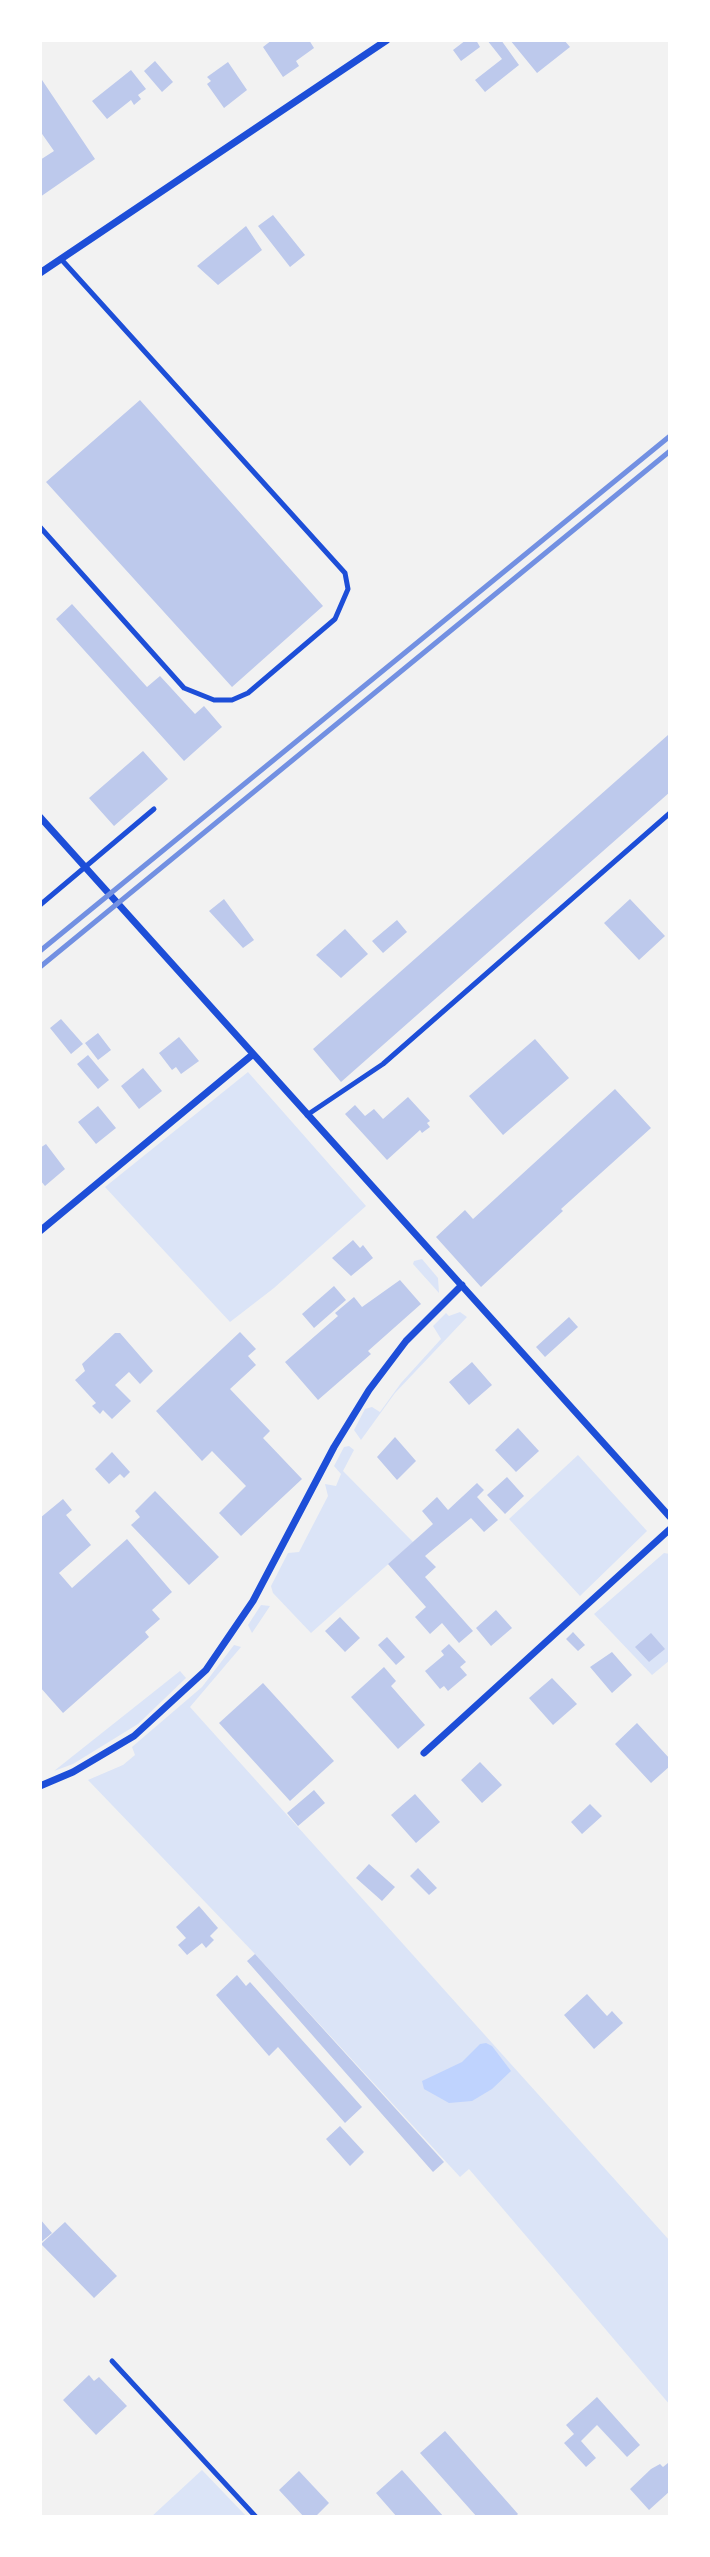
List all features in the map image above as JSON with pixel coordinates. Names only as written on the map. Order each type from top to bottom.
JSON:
[{"type":"street","points":[[40,273],[387,40]]},
{"type":"street","points":[[40,817],[670,1517]]},
{"type":"street","points":[[40,1231],[252,1055]]},
{"type":"street","points":[[40,1786],[74,1772],[134,1736],[206,1670],[253,1601],[334,1447],[369,1390],[406,1341],[461,1285]]},
{"type":"street","points":[[424,1753],[670,1529]]},
{"type":"lane","points":[[40,527],[184,688],[214,700],[232,700],[248,693],[335,619],[348,589],[345,573],[61,259]]},
{"type":"lane","points":[[40,905],[154,809]]},
{"type":"lane","points":[[307,1115],[383,1064],[670,813]]},
{"type":"lane","points":[[112,2361],[256,2517]]},
{"type":"shaded area","points":[[248,1072],[366,1206],[274,1288],[230,1322],[105,1187]]},
{"type":"shaded area","points":[[422,1259],[438,1278],[439,1293],[413,1264],[414,1261]]},
{"type":"shaded area","points":[[460,1312],[467,1317],[395,1393],[361,1440],[354,1430],[365,1409],[372,1407],[380,1412],[401,1383],[441,1339],[433,1326],[446,1313],[449,1316]]},
{"type":"shaded area","points":[[349,1446],[354,1450],[343,1471],[413,1542],[311,1633],[273,1593],[271,1586],[288,1553],[299,1552],[328,1496],[325,1484],[336,1486],[341,1474],[334,1466],[344,1447]]},
{"type":"shaded area","points":[[578,1455],[647,1531],[580,1596],[509,1519]]},
{"type":"shaded area","points":[[664,1553],[670,1554],[670,1660],[652,1675],[594,1614]]},
{"type":"shaded area","points":[[261,1605],[270,1606],[252,1633],[248,1625]]},
{"type":"shaded area","points":[[234,1645],[241,1647],[190,1707],[670,2241],[670,2405],[469,2169],[460,2177],[255,1954],[88,1780],[123,1765],[135,1755],[132,1747],[202,1687]]},
{"type":"shaded area","points":[[180,1671],[186,1678],[138,1724],[73,1764],[54,1771]]},
{"type":"shaded area","points":[[202,2470],[247,2517],[151,2517]]},
{"type":"water","points":[[480,2044],[492,2046],[511,2071],[492,2089],[472,2101],[449,2103],[424,2089],[422,2081],[462,2062]]},
{"type":"building","points":[[272,40],[309,40],[314,48],[296,61],[299,66],[283,77],[263,47]]},
{"type":"building","points":[[466,40],[476,40],[480,47],[461,61],[453,50]]},
{"type":"building","points":[[487,40],[501,40],[519,65],[485,92],[475,80],[502,59]]},
{"type":"building","points":[[510,40],[564,40],[570,47],[537,73]]},
{"type":"building","points":[[155,61],[173,82],[162,92],[144,71]]},
{"type":"building","points":[[228,62],[247,90],[224,108],[207,84],[211,81],[207,77]]},
{"type":"building","points":[[131,70],[146,89],[138,95],[141,99],[134,105],[131,100],[107,119],[92,101]]},
{"type":"building","points":[[40,77],[95,159],[40,197],[40,160],[54,151],[40,131]]},
{"type":"building","points":[[273,215],[305,255],[290,267],[258,226]]},
{"type":"building","points":[[246,226],[262,250],[218,285],[197,266]]},
{"type":"building","points":[[140,400],[323,606],[232,687],[46,482]]},
{"type":"building","points":[[72,604],[147,687],[160,676],[195,714],[204,706],[222,727],[184,761],[56,619]]},
{"type":"building","points":[[668,735],[670,792],[341,1082],[313,1049]]},
{"type":"building","points":[[143,751],[168,779],[114,826],[89,798]]},
{"type":"building","points":[[224,899],[254,940],[243,948],[209,911]]},
{"type":"building","points":[[630,899],[665,936],[639,960],[604,923]]},
{"type":"building","points":[[397,920],[407,932],[383,953],[372,941]]},
{"type":"building","points":[[345,929],[368,954],[341,978],[316,955]]},
{"type":"building","points":[[61,1019],[83,1044],[71,1054],[50,1028]]},
{"type":"building","points":[[98,1033],[111,1050],[98,1060],[85,1043]]},
{"type":"building","points":[[179,1037],[199,1061],[181,1074],[176,1067],[172,1070],[159,1053]]},
{"type":"building","points":[[535,1039],[569,1078],[503,1135],[469,1096]]},
{"type":"building","points":[[88,1055],[109,1080],[98,1089],[77,1064]]},
{"type":"building","points":[[143,1068],[162,1091],[139,1109],[121,1086]]},
{"type":"building","points":[[615,1089],[651,1128],[561,1209],[563,1211],[481,1287],[436,1237],[465,1210],[473,1219]]},
{"type":"building","points":[[408,1097],[430,1121],[427,1123],[430,1127],[422,1133],[420,1130],[387,1160],[345,1114],[355,1105],[365,1116],[374,1109],[383,1119]]},
{"type":"building","points":[[98,1106],[116,1128],[96,1144],[78,1122]]},
{"type":"building","points":[[46,1144],[65,1169],[45,1186],[40,1180],[40,1148]]},
{"type":"building","points":[[353,1240],[360,1248],[363,1245],[373,1258],[351,1276],[332,1258]]},
{"type":"building","points":[[400,1280],[421,1304],[368,1351],[371,1354],[318,1400],[285,1362],[338,1316],[335,1313],[354,1297],[362,1307]]},
{"type":"building","points":[[334,1286],[346,1300],[314,1328],[302,1314]]},
{"type":"building","points":[[569,1317],[578,1327],[545,1357],[536,1347]]},
{"type":"building","points":[[240,1332],[256,1349],[248,1356],[256,1365],[230,1389],[270,1431],[263,1438],[302,1479],[241,1536],[219,1513],[246,1486],[212,1451],[202,1461],[156,1411]]},
{"type":"building","points":[[115,1333],[120,1333],[153,1371],[140,1384],[129,1372],[115,1385],[131,1401],[112,1419],[103,1410],[100,1414],[92,1406],[96,1403],[75,1380],[85,1371],[82,1364]]},
{"type":"building","points":[[472,1362],[492,1385],[469,1405],[449,1382]]},
{"type":"building","points":[[518,1428],[539,1451],[516,1472],[495,1450]]},
{"type":"building","points":[[395,1437],[416,1461],[397,1480],[377,1457]]},
{"type":"building","points":[[112,1452],[130,1472],[124,1478],[120,1474],[109,1484],[95,1469]]},
{"type":"building","points":[[507,1477],[524,1496],[505,1514],[487,1495]]},
{"type":"building","points":[[477,1483],[484,1490],[477,1497],[498,1520],[484,1532],[471,1518],[425,1556],[436,1567],[425,1577],[473,1631],[459,1643],[442,1623],[430,1634],[415,1617],[426,1607],[388,1564],[433,1524],[422,1511],[437,1497],[448,1510]]},
{"type":"building","points":[[155,1491],[219,1557],[189,1585],[131,1525],[140,1517],[135,1511]]},
{"type":"building","points":[[63,1499],[72,1510],[66,1515],[91,1545],[59,1573],[72,1588],[127,1539],[172,1592],[152,1610],[160,1619],[145,1632],[149,1637],[63,1713],[40,1687],[40,1518]]},
{"type":"building","points":[[496,1610],[512,1628],[491,1646],[476,1628]]},
{"type":"building","points":[[340,1617],[360,1638],[345,1652],[325,1631]]},
{"type":"building","points":[[573,1632],[585,1645],[578,1651],[566,1639]]},
{"type":"building","points":[[651,1633],[665,1649],[649,1662],[635,1647]]},
{"type":"building","points":[[387,1637],[405,1657],[396,1665],[378,1645]]},
{"type":"building","points":[[449,1644],[466,1662],[460,1667],[467,1675],[448,1691],[444,1686],[440,1689],[425,1671],[444,1655],[441,1651]]},
{"type":"building","points":[[612,1652],[632,1675],[612,1693],[590,1667]]},
{"type":"building","points":[[384,1667],[396,1681],[391,1686],[425,1725],[398,1749],[351,1697]]},
{"type":"building","points":[[552,1678],[577,1704],[553,1725],[529,1698]]},
{"type":"building","points":[[263,1683],[334,1761],[290,1801],[219,1723]]},
{"type":"building","points":[[637,1723],[670,1759],[670,1766],[651,1783],[615,1744]]},
{"type":"building","points":[[480,1762],[502,1785],[482,1803],[461,1780]]},
{"type":"building","points":[[314,1790],[325,1803],[298,1826],[287,1813]]},
{"type":"building","points":[[415,1794],[440,1822],[416,1843],[391,1815]]},
{"type":"building","points":[[590,1804],[602,1816],[582,1834],[571,1822]]},
{"type":"building","points":[[369,1864],[395,1887],[382,1901],[356,1878]]},
{"type":"building","points":[[418,1868],[437,1888],[429,1895],[410,1876]]},
{"type":"building","points":[[199,1906],[218,1928],[210,1936],[214,1940],[206,1948],[202,1943],[187,1955],[178,1945],[186,1938],[176,1927]]},
{"type":"building","points":[[255,1954],[444,2162],[433,2172],[247,1961]]},
{"type":"building","points":[[237,1975],[246,1986],[250,1982],[362,2107],[345,2123],[278,2047],[269,2056],[216,1995]]},
{"type":"building","points":[[587,1994],[607,2016],[612,2011],[623,2023],[594,2049],[564,2015]]},
{"type":"building","points":[[340,2126],[364,2152],[350,2166],[326,2139]]},
{"type":"building","points":[[40,2219],[52,2233],[40,2243]]},
{"type":"building","points":[[65,2222],[117,2276],[94,2298],[41,2244]]},
{"type":"building","points":[[89,2375],[94,2381],[99,2377],[127,2406],[96,2435],[63,2400]]},
{"type":"building","points":[[597,2397],[640,2445],[627,2457],[597,2425],[581,2441],[596,2458],[586,2467],[564,2443],[574,2434],[566,2425]]},
{"type":"building","points":[[445,2431],[518,2514],[515,2517],[477,2517],[420,2453]]},
{"type":"building","points":[[668,2463],[670,2491],[649,2510],[630,2489],[651,2469],[660,2464],[663,2467]]},
{"type":"building","points":[[402,2470],[444,2517],[397,2517],[376,2493]]},
{"type":"building","points":[[299,2471],[329,2503],[315,2517],[304,2517],[279,2490]]},
{"type":"railway","points":[[40,951],[670,436]]},
{"type":"railway","points":[[40,967],[670,451]]}]
